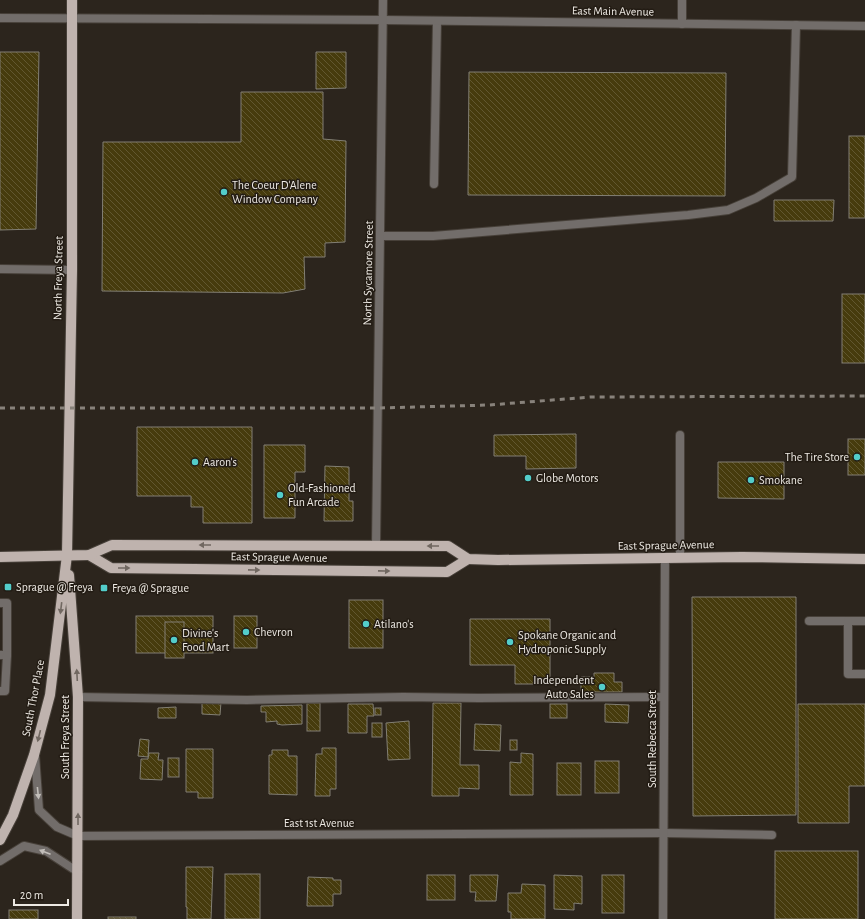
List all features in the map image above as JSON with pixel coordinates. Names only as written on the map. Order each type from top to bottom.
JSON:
[{"type":"main road","name":"North Freya Street","points":[[67,556],[72,270],[72,0]]},
{"type":"main road","name":"East Sprague Avenue","points":[[0,557],[89,556],[112,545],[448,546],[468,559]]},
{"type":"main road","name":"South Freya Street","points":[[67,556],[78,697],[77,919]]},
{"type":"main road","name":"South Thor Place","points":[[0,840],[13,815],[34,755],[50,694],[67,556]]},
{"type":"main road","name":"East Sprague Avenue","points":[[89,556],[111,568],[447,572],[468,559],[865,559]]},
{"type":"street","name":"North Sycamore Street","points":[[376,546],[383,0]]},
{"type":"street","points":[[682,0],[682,24]]},
{"type":"street","name":"East Main Avenue","points":[[0,18],[383,20],[865,26]]},
{"type":"street","points":[[434,184],[436,21]]},
{"type":"street","points":[[381,236],[433,236],[688,215],[728,210],[756,198],[792,176],[796,25]]},
{"type":"street","points":[[0,269],[72,270]]},
{"type":"street","points":[[680,435],[680,558]]},
{"type":"street","name":"South Rebecca Street","points":[[663,919],[665,558]]},
{"type":"street","points":[[0,603],[7,603],[4,655],[5,691],[0,691]]},
{"type":"street","points":[[809,621],[865,621]]},
{"type":"street","points":[[848,621],[848,674],[865,674]]},
{"type":"street","points":[[78,697],[247,700],[380,697],[664,697]]},
{"type":"street","name":"East 1st Avenue","points":[[34,755],[40,810],[57,827],[78,836],[664,833],[772,835]]},
{"type":"street","points":[[0,861],[24,846],[46,851],[78,872]]},
{"type":"building","points":[[0,52],[39,52],[36,229],[0,230]]},
{"type":"building","points":[[316,52],[346,52],[346,88],[316,89]]},
{"type":"building","points":[[469,72],[726,73],[725,196],[468,195]]},
{"type":"building","name":"The Coeur D'Alene Window Company","points":[[241,92],[323,92],[323,139],[346,141],[345,242],[325,243],[325,257],[304,257],[305,289],[283,293],[102,291],[103,142],[241,142]]},
{"type":"building","points":[[849,136],[865,136],[865,218],[849,218]]},
{"type":"building","points":[[774,200],[834,200],[833,221],[774,221]]},
{"type":"building","points":[[842,294],[865,294],[865,363],[842,363]]},
{"type":"building","name":"Aaron's","points":[[137,427],[252,427],[252,523],[203,523],[203,507],[191,507],[191,496],[137,496]]},
{"type":"building","points":[[576,434],[576,468],[526,469],[526,456],[494,456],[494,435]]},
{"type":"building","name":"The Tire Store","points":[[848,439],[865,439],[865,475],[848,475]]},
{"type":"building","name":"Old-Fashioned Fun Arcade","points":[[264,445],[305,445],[305,472],[295,472],[295,518],[264,518]]},
{"type":"building","name":"Smokane","points":[[718,462],[784,462],[784,499],[718,498]]},
{"type":"building","points":[[325,466],[349,467],[349,501],[353,501],[353,521],[324,521]]},
{"type":"building","points":[[692,597],[796,597],[796,815],[693,816]]},
{"type":"building","name":"Atilano's","points":[[349,600],[383,600],[383,648],[349,648]]},
{"type":"building","points":[[136,616],[213,616],[213,653],[136,653]]},
{"type":"building","name":"Chevron","points":[[234,616],[257,616],[257,648],[234,648]]},
{"type":"building","name":"Spokane Organic and Hydroponic Supply","points":[[470,619],[550,619],[550,684],[515,684],[515,665],[470,665]]},
{"type":"building","name":"Divine's Food Mart","points":[[165,622],[184,622],[184,658],[165,658]]},
{"type":"building","name":"Independent Auto Sales","points":[[594,673],[614,673],[614,682],[622,682],[622,692],[581,692],[581,677],[594,677]]},
{"type":"building","points":[[202,702],[221,702],[220,715],[202,714]]},
{"type":"building","points":[[307,703],[320,703],[320,731],[307,731]]},
{"type":"building","points":[[433,703],[461,703],[460,765],[479,765],[479,789],[459,788],[459,796],[432,796]]},
{"type":"building","points":[[348,704],[373,704],[374,716],[367,716],[367,733],[348,733]]},
{"type":"building","points":[[550,704],[567,704],[567,718],[550,718]]},
{"type":"building","points":[[605,704],[629,705],[628,723],[605,722]]},
{"type":"building","points":[[798,704],[865,704],[865,786],[849,786],[849,823],[798,823]]},
{"type":"building","points":[[302,705],[302,724],[282,725],[277,724],[277,721],[266,722],[266,712],[261,712],[261,706]]},
{"type":"building","points":[[176,707],[176,718],[158,718],[158,708]]},
{"type":"building","points":[[375,708],[381,708],[381,715],[375,715]]},
{"type":"building","points":[[409,721],[410,759],[388,760],[386,723]]},
{"type":"building","points":[[372,723],[382,723],[382,737],[372,737]]},
{"type":"building","points":[[475,724],[501,725],[500,751],[474,750]]},
{"type":"building","points":[[140,739],[149,740],[148,757],[138,756]]},
{"type":"building","points":[[510,740],[517,740],[517,750],[510,750]]},
{"type":"building","points":[[322,748],[336,748],[336,789],[330,789],[330,796],[315,796],[316,754],[322,754]]},
{"type":"building","points":[[186,749],[213,749],[213,798],[198,798],[198,792],[186,792]]},
{"type":"building","points":[[272,750],[288,750],[288,756],[297,756],[297,795],[269,794],[269,755],[272,755]]},
{"type":"building","points":[[149,753],[159,753],[158,760],[163,760],[162,780],[140,779],[141,759],[148,759]]},
{"type":"building","points":[[521,753],[533,754],[533,795],[510,795],[510,762],[521,763]]},
{"type":"building","points":[[168,758],[179,758],[179,777],[168,777]]},
{"type":"building","points":[[595,761],[619,761],[619,793],[595,793]]},
{"type":"building","points":[[557,763],[581,763],[581,795],[557,795]]},
{"type":"building","points":[[775,851],[858,851],[858,919],[775,919]]},
{"type":"building","points":[[186,867],[213,867],[211,919],[187,919]]},
{"type":"building","points":[[225,874],[260,874],[260,919],[225,919]]},
{"type":"building","points":[[427,875],[455,875],[455,900],[427,900]]},
{"type":"building","points":[[470,875],[498,875],[496,901],[475,901],[476,892],[470,892]]},
{"type":"building","points":[[554,875],[582,876],[582,904],[574,903],[574,910],[554,909]]},
{"type":"building","points":[[602,875],[624,875],[624,913],[602,913]]},
{"type":"building","points":[[308,877],[333,878],[333,880],[341,880],[341,894],[333,894],[333,906],[307,906]]},
{"type":"building","points":[[522,884],[545,885],[545,919],[511,919],[511,912],[508,912],[508,893],[521,893]]},
{"type":"building","points":[[9,910],[38,910],[38,919],[9,919]]},
{"type":"building","points":[[108,917],[136,917],[136,919],[108,919]]},
{"type":"railway","points":[[0,408],[378,408],[489,405],[591,397],[865,396]]},
{"type":"place","name":"The Coeur D'Alene Window Company","points":[[224,192]]},
{"type":"place","name":"The Tire Store","points":[[857,457]]},
{"type":"place","name":"Aaron's","points":[[195,462]]},
{"type":"place","name":"Globe Motors","points":[[528,478]]},
{"type":"place","name":"Smokane","points":[[751,480]]},
{"type":"place","name":"Old-Fashioned Fun Arcade","points":[[280,495]]},
{"type":"place","name":"Sprague @ Freya","points":[[8,587]]},
{"type":"place","name":"Freya @ Sprague","points":[[104,588]]},
{"type":"place","name":"Atilano's","points":[[366,624]]},
{"type":"place","name":"Chevron","points":[[246,632]]},
{"type":"place","name":"Divine's Food Mart","points":[[174,640]]},
{"type":"place","name":"Spokane Organic and Hydroponic Supply","points":[[510,642]]},
{"type":"place","name":"Independent Auto Sales","points":[[602,687]]}]
